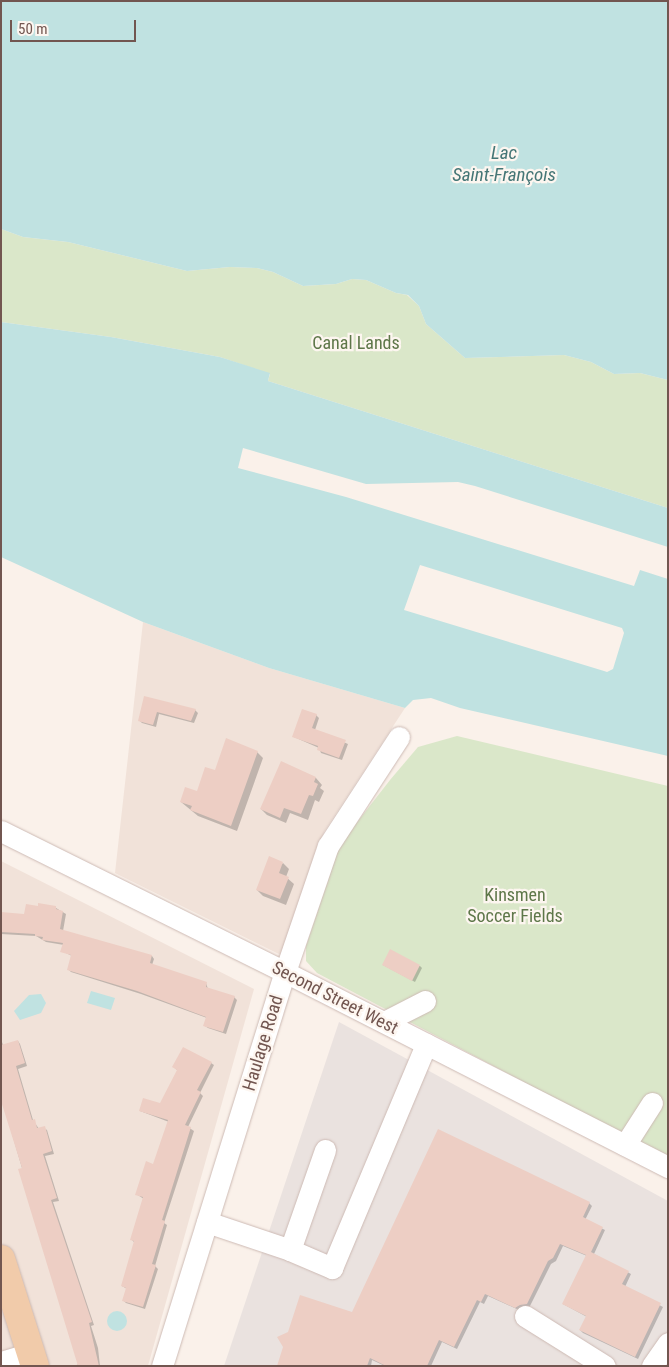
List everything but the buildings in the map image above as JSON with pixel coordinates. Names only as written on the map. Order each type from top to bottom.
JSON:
[{"type":"main road","points":[[1,1259],[33,1359]]},
{"type":"street","name":"Haulage Road","points":[[162,1366],[285,972],[328,846],[399,737]]},
{"type":"street","name":"Second Street West","points":[[1,831],[285,972],[668,1167]]},
{"type":"street","points":[[384,1022],[425,1001]]},
{"type":"street","points":[[207,1222],[290,1250],[332,1268],[426,1044]]},
{"type":"street","points":[[625,1145],[652,1103]]},
{"type":"street","points":[[290,1250],[325,1150]]},
{"type":"street","points":[[525,1316],[605,1366]]},
{"type":"street","points":[[652,1366],[668,1343]]},
{"type":"street","points":[[1,1362],[33,1359]]},
{"type":"shaded area","points":[[143,622],[269,668],[405,708],[324,832],[283,956],[115,873]]},
{"type":"shaded area","points":[[1,861],[254,989],[148,1366],[1,1366]]},
{"type":"shaded area","points":[[339,1022],[668,1201],[668,1366],[224,1366]]},
{"type":"green space","name":"Canal Lands","points":[[1,229],[23,237],[68,242],[187,271],[230,267],[257,268],[273,272],[303,286],[336,284],[352,279],[366,280],[396,293],[407,295],[419,306],[426,324],[465,358],[564,355],[591,362],[614,374],[640,373],[668,380],[668,508],[268,381],[270,374],[220,357],[111,337],[1,322]]},
{"type":"green space","name":"Kinsmen Soccer Fields","points":[[457,736],[668,786],[668,1158],[317,973],[306,961],[306,946],[340,844],[418,747]]},
{"type":"water","name":"Lac Saint-François","points":[[1,1],[668,1],[668,380],[640,373],[614,374],[591,362],[564,355],[465,358],[426,324],[419,306],[408,295],[396,293],[366,280],[352,279],[336,284],[303,286],[273,272],[257,268],[230,267],[187,271],[68,242],[23,237],[1,229]]},
{"type":"water","points":[[1,322],[111,337],[220,357],[270,373],[268,381],[668,508],[668,547],[458,482],[366,484],[243,448],[238,468],[346,497],[634,586],[640,570],[668,579],[668,756],[460,708],[431,698],[413,700],[405,708],[269,668],[143,622],[1,557]],"holes":[[[420,565],[622,628],[624,633],[613,669],[607,672],[404,610]]]},
{"type":"water","points":[[91,991],[115,998],[111,1010],[87,1003]]},
{"type":"water","points":[[41,994],[46,1003],[41,1013],[20,1020],[14,1011],[29,995]]},
{"type":"water","points":[[113,1311],[121,1311],[127,1317],[127,1325],[121,1331],[113,1331],[107,1325],[107,1317]]}]
